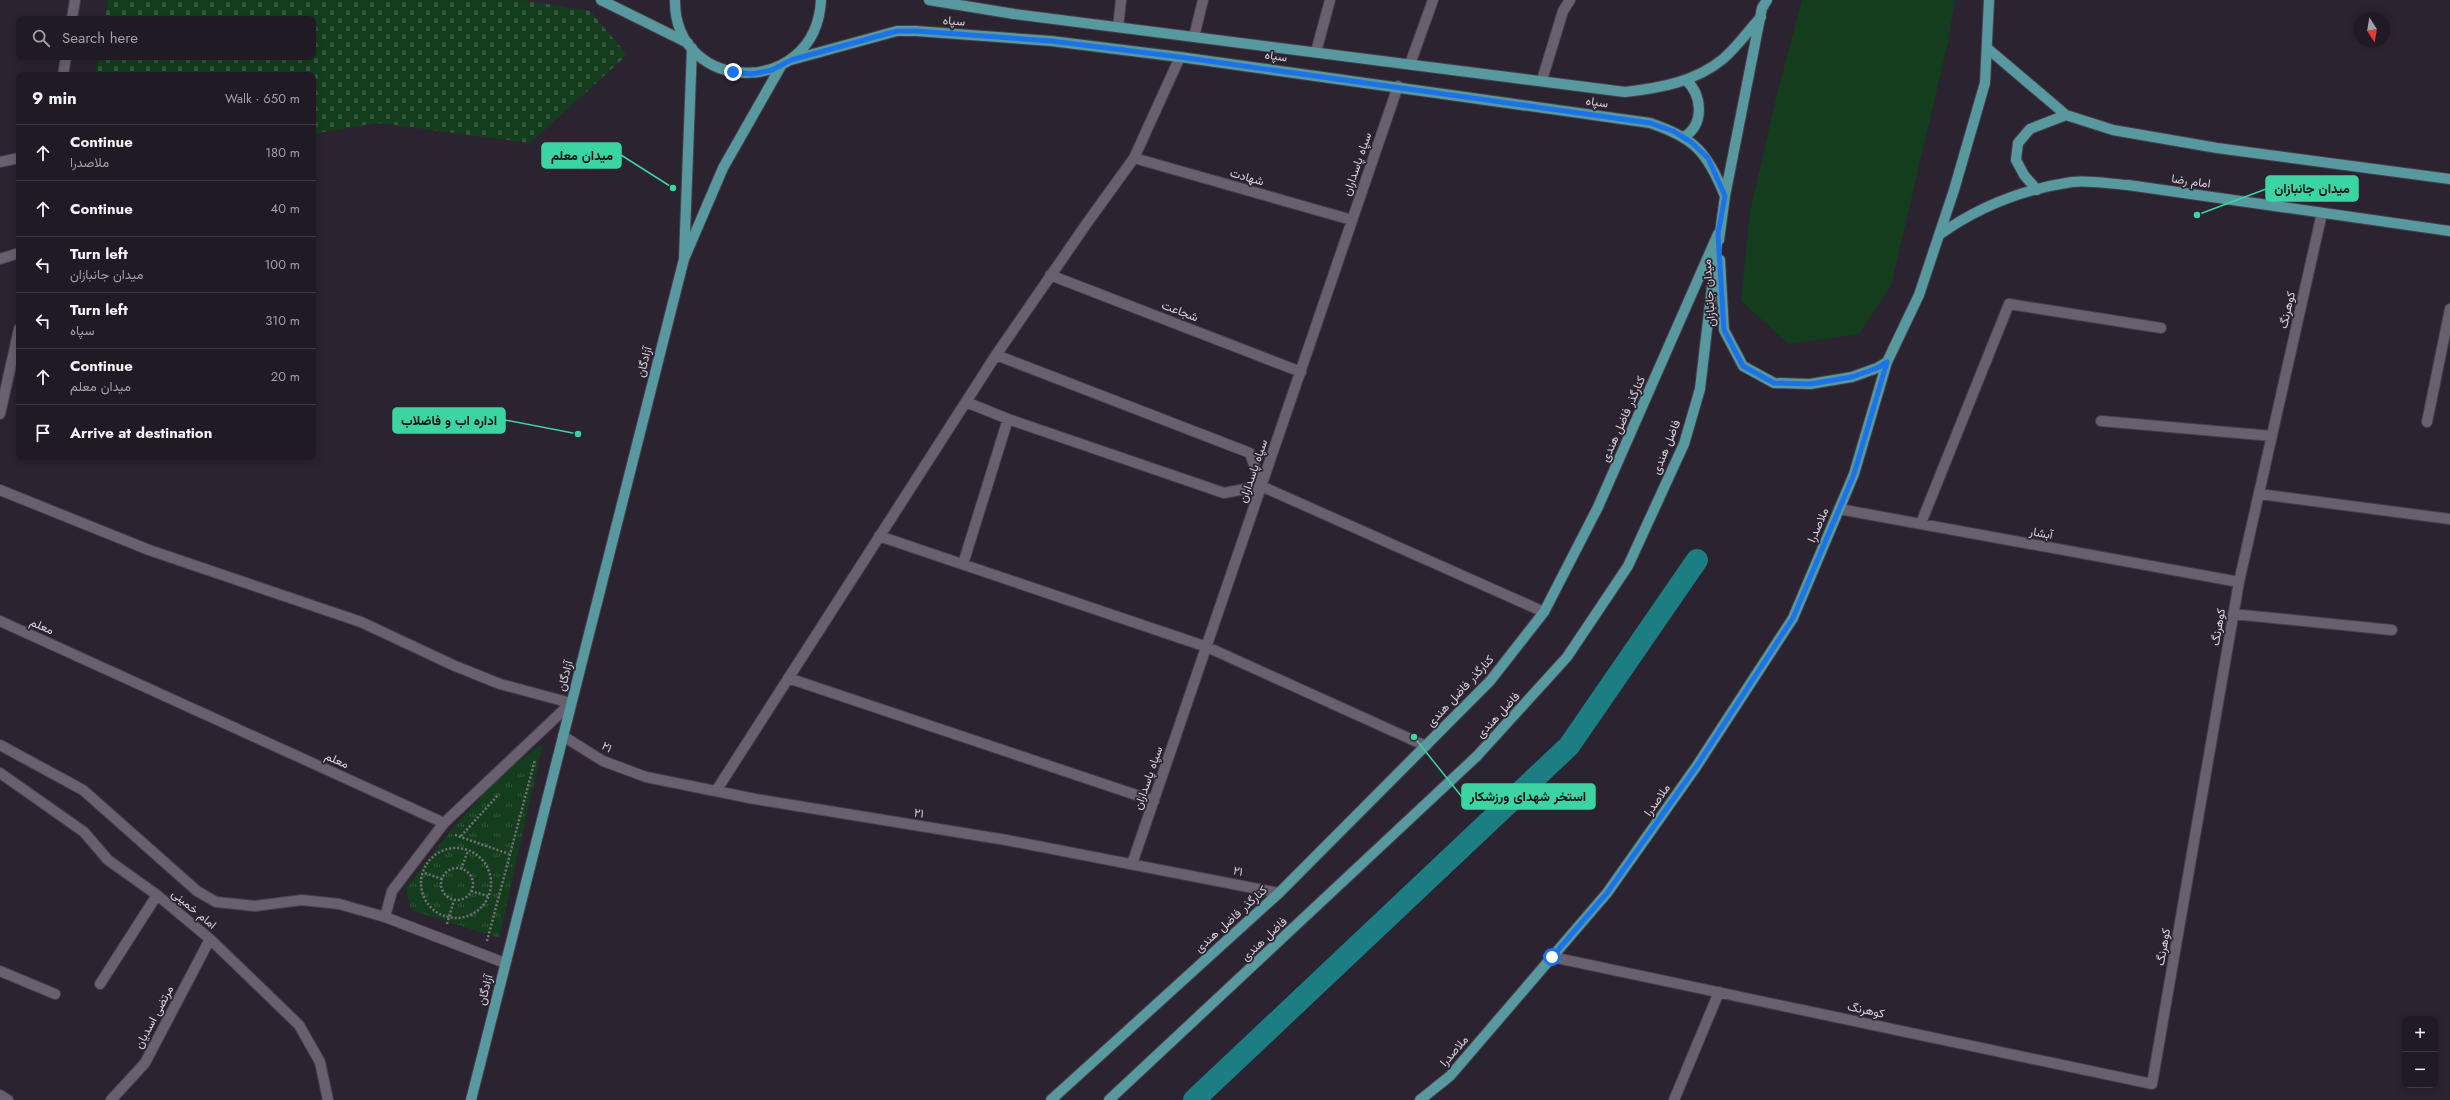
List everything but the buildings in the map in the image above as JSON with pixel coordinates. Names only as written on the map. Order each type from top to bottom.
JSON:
[{"type":"main road","points":[[601,0],[690,45]]},
{"type":"main road","points":[[675,0],[679,27],[690,45],[700,56],[715,66],[733,72],[752,74],[772,70],[781,66],[804,49],[814,32],[821,14],[821,0]]},
{"type":"main road","name":"سپاه","points":[[929,0],[1014,14],[1542,80],[1624,92],[1657,88],[1686,80],[1723,59],[1761,17]]},
{"type":"main road","name":"میدان جانبازان","points":[[1767,0],[1761,17],[1718,234],[1724,330],[1743,366],[1774,383],[1810,384],[1852,377],[1877,368],[1887,362]]},
{"type":"main road","points":[[1887,362],[1919,295],[1939,235],[1985,83],[1989,0]]},
{"type":"main road","name":"سپاه","points":[[791,60],[897,31],[1051,41],[1398,86],[1650,123],[1673,131],[1684,137],[1708,158],[1725,196]]},
{"type":"main road","points":[[684,259],[690,45]]},
{"type":"main road","points":[[1987,48],[2066,115],[2113,130],[2217,148],[2450,179]]},
{"type":"main road","points":[[684,259],[723,168],[781,66]]},
{"type":"main road","points":[[1684,137],[1694,128],[1699,113],[1697,94],[1694,87],[1686,80]]},
{"type":"main road","points":[[2037,190],[2024,175],[2016,160],[2018,143],[2030,129],[2066,115]]},
{"type":"main road","name":"امام رضا","points":[[1939,235],[1964,217],[2037,190],[2074,182],[2128,185],[2450,231]]},
{"type":"main road","name":"کنارگذر فاضل هندی","points":[[1050,1100],[1279,893],[1490,681],[1544,612],[1598,507],[1718,234]]},
{"type":"main road","name":"فاضل هندی","points":[[1109,1100],[1477,756],[1527,704],[1568,657],[1628,566],[1684,444],[1700,389],[1718,234]]},
{"type":"main road","name":"آزادگان","points":[[471,1100],[684,259]]},
{"type":"main road","name":"ملاصدرا","points":[[1420,1100],[1450,1076],[1607,893],[1696,767],[1793,618],[1854,474],[1887,362]]},
{"type":"street","points":[[72,16],[75,0]]},
{"type":"street","points":[[1118,27],[1121,0]]},
{"type":"street","points":[[1194,37],[1203,0]]},
{"type":"street","points":[[1316,52],[1330,0]]},
{"type":"street","points":[[1410,64],[1433,0]]},
{"type":"street","points":[[1542,80],[1563,11],[1570,0]]},
{"type":"street","points":[[716,791],[996,355],[1050,275],[1134,158],[1180,57]]},
{"type":"street","points":[[64,72],[66,60]]},
{"type":"street","name":"سپاه پاسداران","points":[[1132,864],[1398,86]]},
{"type":"street","name":"شهادت","points":[[1134,158],[1352,220]]},
{"type":"street","points":[[0,162],[16,159]]},
{"type":"street","name":"کوهرنگ","points":[[1552,957],[2152,1084],[2239,582],[2322,213]]},
{"type":"street","points":[[0,259],[16,254]]},
{"type":"street","name":"شجاعت","points":[[1050,275],[1301,372]]},
{"type":"street","points":[[1921,524],[2009,304],[2161,328]]},
{"type":"street","points":[[2427,422],[2450,309]]},
{"type":"street","points":[[0,414],[16,343]]},
{"type":"street","points":[[996,355],[1250,453],[1261,486]]},
{"type":"street","points":[[966,402],[1008,419],[1224,493],[1261,486],[1544,612]]},
{"type":"street","points":[[963,564],[1008,419]]},
{"type":"street","points":[[2101,421],[2272,436]]},
{"type":"street","points":[[0,490],[149,550],[361,622],[455,666],[500,684],[571,703]]},
{"type":"street","points":[[2259,494],[2450,518]]},
{"type":"street","name":"آبشار","points":[[1839,509],[2239,582]]},
{"type":"street","points":[[879,536],[1207,647],[1426,746]]},
{"type":"street","points":[[2233,614],[2392,630]]},
{"type":"street","name":"معلم","points":[[0,621],[444,823]]},
{"type":"street","points":[[788,678],[1154,801]]},
{"type":"street","points":[[385,917],[392,891],[435,832],[571,703]]},
{"type":"street","name":"۲۱","points":[[563,736],[603,761],[646,777],[716,791],[1132,864],[1279,893]]},
{"type":"street","points":[[0,745],[83,790],[197,891],[216,902],[255,906],[302,900],[339,904],[385,917],[505,963]]},
{"type":"street","name":"امام خمینی","points":[[0,773],[84,832],[108,860],[157,895],[210,939],[299,1025],[320,1062],[328,1100]]},
{"type":"street","points":[[100,984],[157,895]]},
{"type":"street","name":"مرتضی اسدیان","points":[[111,1100],[145,1063],[210,939]]},
{"type":"street","points":[[0,971],[55,994]]},
{"type":"street","points":[[1674,1100],[1719,992]]},
{"type":"street","points":[[0,1095],[8,1100]]},
{"type":"path","points":[[483,955],[536,755],[531,761]]},
{"type":"path","points":[[461,836],[504,790]]},
{"type":"path","points":[[435,832],[461,836],[509,854]]},
{"type":"path","points":[[452,849],[468,851],[478,856],[485,864],[490,874],[491,885],[488,896],[482,906],[473,914],[461,918],[449,918],[438,914],[429,906],[423,896],[420,884],[422,872],[436,855],[452,849]]},
{"type":"path","points":[[461,869],[468,851]]},
{"type":"path","points":[[452,869],[461,869],[472,877],[472,891],[464,898],[454,900],[445,894],[442,879],[452,869]]},
{"type":"path","points":[[422,872],[442,879]]},
{"type":"path","points":[[472,891],[488,896]]},
{"type":"path","points":[[449,918],[454,900]]},
{"type":"green space","points":[[108,0],[521,0],[590,11],[627,55],[530,143],[378,123],[316,134],[316,72],[96,72],[98,60],[316,60],[316,16],[105,16]]},
{"type":"green space","points":[[1802,0],[1955,0],[1948,42],[1891,286],[1859,334],[1789,344],[1741,301],[1750,212],[1777,94]]},
{"type":"green space","points":[[543,744],[499,938],[411,910],[406,888],[452,829],[485,792],[503,775]]},
{"type":"waterway","points":[[1194,1100],[1569,746],[1697,560]]},
{"type":"place","name":"میدان معلم","points":[[673,188]]},
{"type":"place","name":"میدان جانبازان","points":[[2197,215]]},
{"type":"place","name":"اداره اب و فاضلاب","points":[[578,434]]},
{"type":"place","name":"استخر شهدای ورزشکار","points":[[1414,737]]},
{"type":"route","points":[[733,72],[752,74],[772,70],[791,60],[812,56],[897,31],[916,31],[1051,41],[1224,62],[1650,123],[1673,131],[1691,142],[1708,158],[1725,196],[1718,234],[1724,330],[1743,366],[1774,383],[1810,384],[1852,377],[1877,368],[1887,362],[1854,474],[1793,618],[1696,767],[1607,893],[1552,957]]}]
